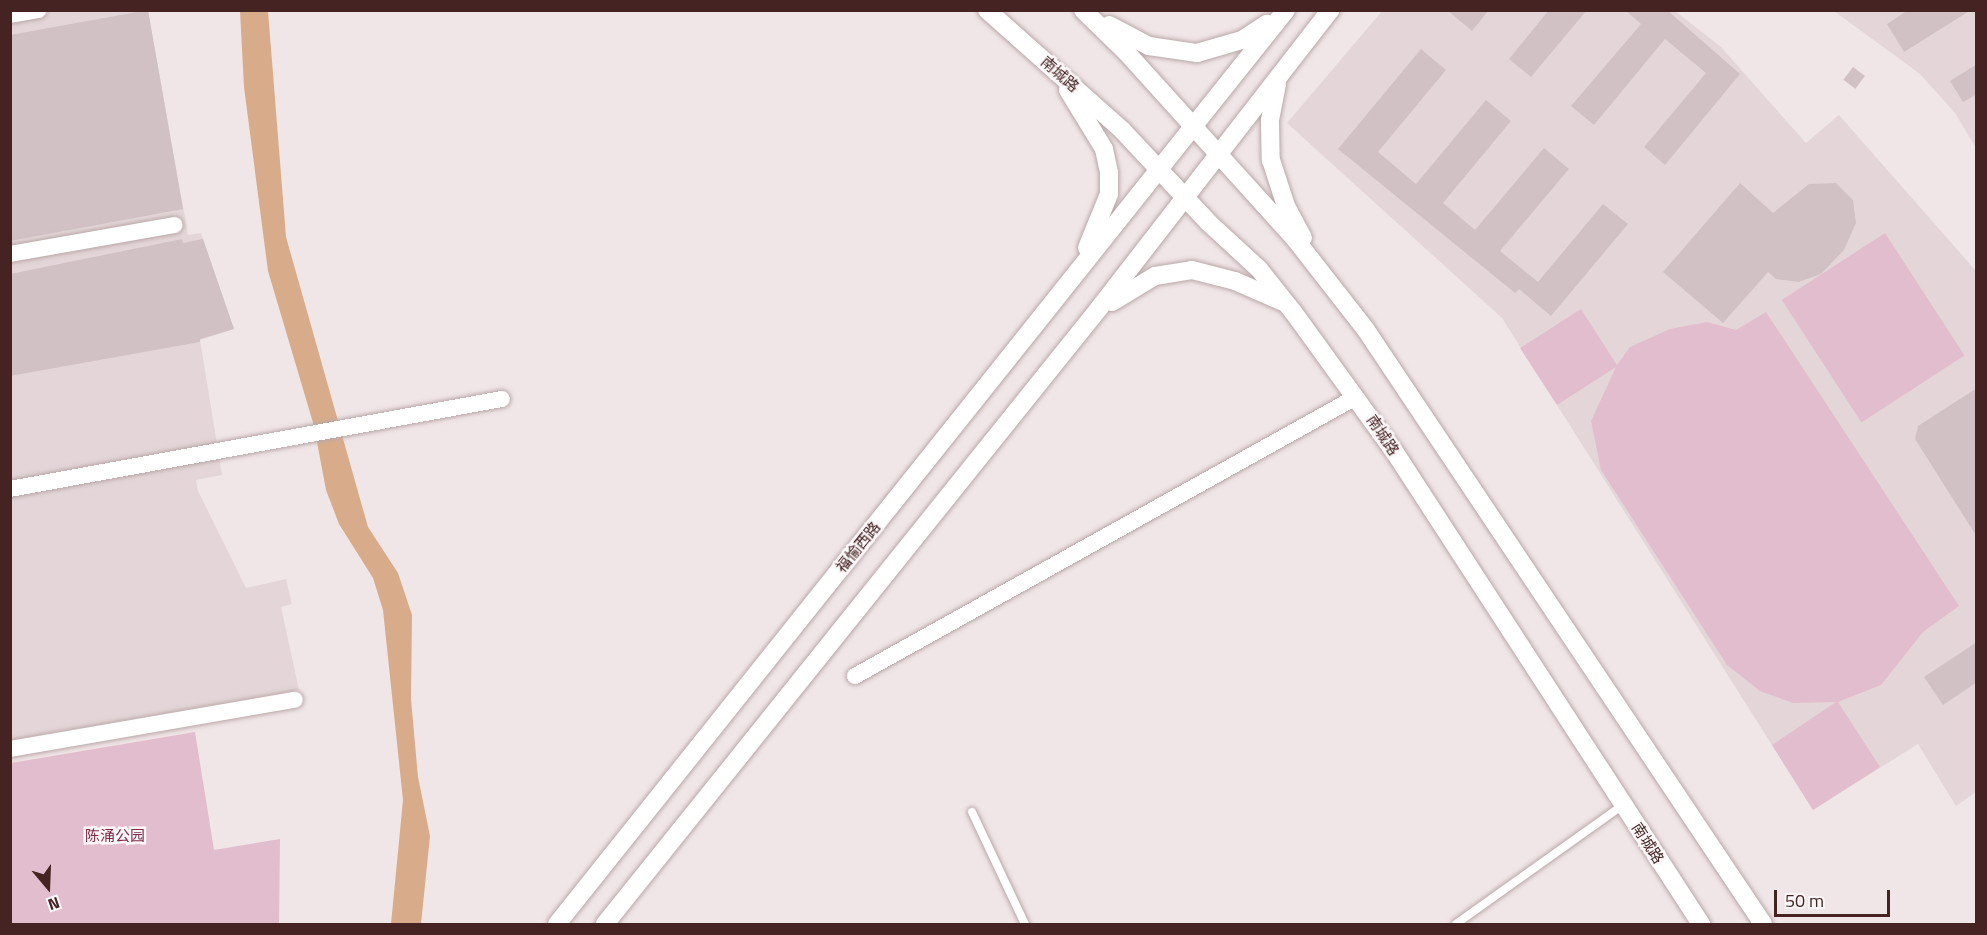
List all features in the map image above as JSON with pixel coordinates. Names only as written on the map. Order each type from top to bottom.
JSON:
[{"type":"street","points":[[10,15],[39,10]]},
{"type":"street","name":"南城路","points":[[987,10],[1122,130],[1185,198],[1258,269],[1287,304],[1356,397],[1701,924]]},
{"type":"street","points":[[1084,10],[1149,46],[1197,53],[1242,40],[1259,32],[1281,10]]},
{"type":"street","points":[[1084,10],[1127,53],[1323,273],[1433,425],[1762,924]]},
{"type":"street","name":"福愉西路","points":[[558,924],[1069,283],[1157,169],[1286,10]]},
{"type":"street","points":[[605,924],[1070,344],[1330,10]]},
{"type":"street","points":[[1049,64],[1094,128],[1104,149],[1109,173],[1109,194],[1101,218],[1069,283]]},
{"type":"street","points":[[1280,76],[1270,121],[1271,160],[1286,206],[1323,273]]},
{"type":"street","points":[[10,254],[174,225]]},
{"type":"street","points":[[1070,344],[1105,307],[1133,286],[1173,271],[1210,272],[1287,304]]},
{"type":"street","points":[[855,676],[1356,397]]},
{"type":"street","points":[[10,489],[502,399]]},
{"type":"street","points":[[10,749],[295,700]]},
{"type":"lane","points":[[1456,924],[1623,805]]},
{"type":"lane","points":[[972,812],[1024,924]]},
{"type":"shaded area","points":[[1383,10],[1675,11],[1721,47],[1806,143],[1839,115],[1976,271],[1976,792],[1956,806],[1918,744],[1813,810],[1502,318],[1287,123]]},
{"type":"shaded area","points":[[11,11],[148,11],[188,235],[201,233],[234,329],[200,340],[222,475],[196,480],[198,491],[246,588],[286,579],[292,604],[281,607],[299,690],[11,740]]},
{"type":"shaded area","points":[[240,11],[268,11],[286,237],[368,527],[398,573],[412,615],[411,699],[418,777],[430,836],[421,924],[391,924],[403,800],[383,610],[373,578],[339,524],[326,490],[314,426],[268,271],[244,87]]},
{"type":"shaded area","points":[[1834,11],[1976,11],[1976,148],[1955,113],[1920,74]]},
{"type":"green space","points":[[1885,233],[1965,355],[1861,422],[1782,300]]},
{"type":"green space","points":[[1581,309],[1617,365],[1630,347],[1670,329],[1707,322],[1736,330],[1766,312],[1959,606],[1923,632],[1881,685],[1838,702],[1880,767],[1813,810],[1772,745],[1836,702],[1793,703],[1760,691],[1727,665],[1601,470],[1591,421],[1616,367],[1557,405],[1520,348]]},
{"type":"green space","name":"陈涌公园","points":[[195,732],[214,850],[280,839],[279,924],[11,924],[11,763]]},
{"type":"building","points":[[148,10],[183,209],[10,241],[10,35]]},
{"type":"building","points":[[1447,10],[1489,10],[1472,31]]},
{"type":"building","points":[[1549,10],[1587,10],[1531,77],[1509,59]]},
{"type":"building","points":[[1625,10],[1667,10],[1740,74],[1665,165],[1644,147],[1706,73],[1665,39],[1594,125],[1571,106],[1641,24]]},
{"type":"building","points":[[1908,10],[1971,10],[1904,52],[1887,24]]},
{"type":"building","points":[[1421,49],[1446,70],[1378,152],[1416,184],[1486,100],[1511,121],[1443,203],[1475,230],[1544,148],[1569,169],[1500,251],[1538,282],[1603,204],[1628,224],[1551,316],[1519,289],[1515,293],[1338,149]]},
{"type":"building","points":[[1977,64],[1977,94],[1963,102],[1950,81]]},
{"type":"building","points":[[1853,67],[1865,76],[1855,89],[1843,80]]},
{"type":"building","points":[[1740,183],[1773,213],[1809,184],[1836,183],[1853,200],[1856,223],[1844,250],[1821,274],[1799,282],[1776,279],[1768,272],[1723,323],[1663,272]]},
{"type":"building","points":[[182,239],[183,243],[203,239],[234,329],[200,339],[200,342],[10,376],[10,274]]},
{"type":"building","points":[[1977,388],[1977,537],[1915,439],[1918,426]]},
{"type":"building","points":[[1977,642],[1977,682],[1943,705],[1924,677]]}]
